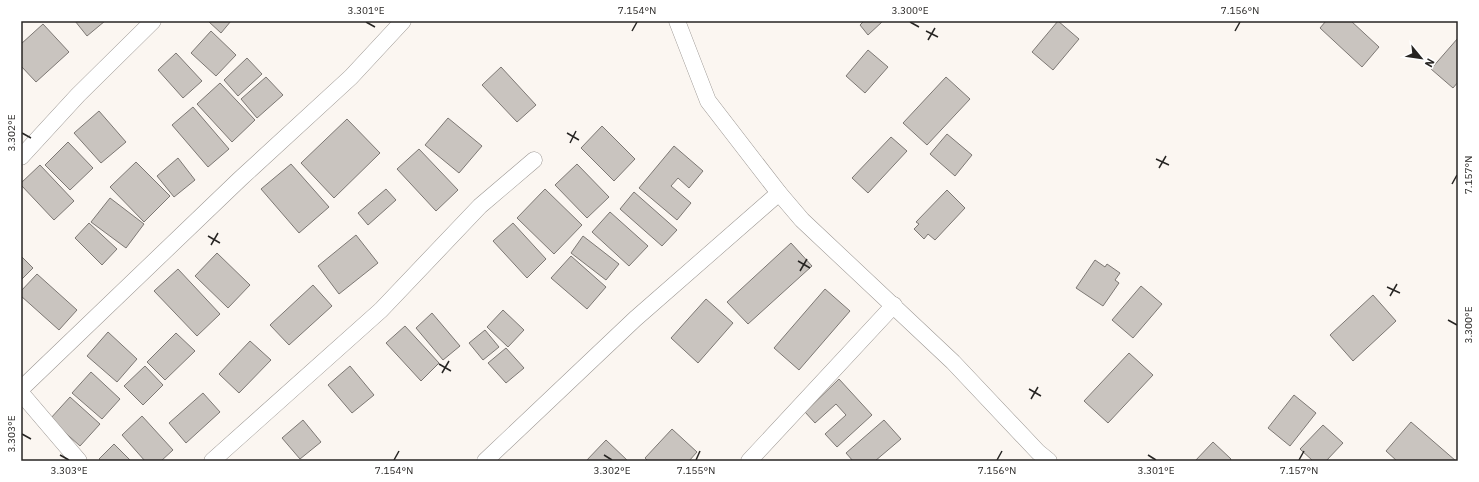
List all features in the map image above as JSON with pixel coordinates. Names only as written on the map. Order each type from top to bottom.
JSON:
[{"type":"street","points":[[21,157],[78,94],[153,21]]},
{"type":"street","points":[[21,390],[240,180],[351,77],[403,21]]},
{"type":"street","points":[[677,21],[708,101],[779,193],[802,220],[953,362],[1038,452],[1049,461]]},
{"type":"street","points":[[212,461],[381,310],[480,206],[534,160]]},
{"type":"street","points":[[484,461],[635,319],[779,193]]},
{"type":"street","points":[[749,461],[894,305]]},
{"type":"street","points":[[21,393],[79,461]]},
{"type":"building","points":[[75,21],[105,21],[87,36]]},
{"type":"building","points":[[208,21],[231,21],[221,33]]},
{"type":"building","points":[[864,21],[883,21],[868,35],[860,25]]},
{"type":"building","points":[[1058,21],[1079,39],[1053,70],[1032,52]]},
{"type":"building","points":[[1326,21],[1351,21],[1379,47],[1362,67],[1320,28]]},
{"type":"building","points":[[43,24],[69,52],[36,82],[21,66],[21,44]]},
{"type":"building","points":[[211,31],[236,55],[216,76],[191,53]]},
{"type":"building","points":[[1458,38],[1458,82],[1453,88],[1431,69]]},
{"type":"building","points":[[868,50],[888,67],[865,93],[846,76]]},
{"type":"building","points":[[176,53],[202,81],[183,98],[158,70]]},
{"type":"building","points":[[247,58],[262,74],[238,96],[224,80]]},
{"type":"building","points":[[501,67],[536,105],[517,122],[482,85]]},
{"type":"building","points":[[266,77],[283,95],[257,118],[241,99]]},
{"type":"building","points":[[946,77],[970,99],[927,145],[903,123]]},
{"type":"building","points":[[220,83],[255,120],[232,142],[197,104]]},
{"type":"building","points":[[193,107],[229,149],[208,167],[172,125]]},
{"type":"building","points":[[99,111],[126,142],[101,163],[74,133]]},
{"type":"building","points":[[448,118],[482,146],[459,173],[425,145]]},
{"type":"building","points":[[347,119],[380,153],[334,198],[301,163]]},
{"type":"building","points":[[602,126],[635,159],[614,181],[581,148]]},
{"type":"building","points":[[947,134],[972,155],[955,176],[930,154]]},
{"type":"building","points":[[891,137],[907,151],[868,193],[852,178]]},
{"type":"building","points":[[68,142],[93,168],[70,190],[45,165]]},
{"type":"building","points":[[674,146],[703,171],[689,188],[678,178],[671,186],[691,203],[677,220],[639,188]]},
{"type":"building","points":[[419,149],[458,190],[436,211],[397,169]]},
{"type":"building","points":[[178,158],[195,180],[174,197],[157,176]]},
{"type":"building","points":[[136,162],[170,196],[144,222],[110,187]]},
{"type":"building","points":[[291,164],[329,207],[299,233],[261,189]]},
{"type":"building","points":[[577,164],[609,197],[587,218],[555,185]]},
{"type":"building","points":[[40,165],[74,201],[54,220],[21,185],[21,183]]},
{"type":"building","points":[[386,189],[396,200],[368,225],[358,213]]},
{"type":"building","points":[[545,189],[582,225],[554,254],[517,218]]},
{"type":"building","points":[[947,190],[965,208],[935,240],[928,234],[924,239],[914,229],[919,224],[916,222]]},
{"type":"building","points":[[634,192],[677,230],[662,246],[620,209]]},
{"type":"building","points":[[110,198],[144,224],[126,248],[91,222]]},
{"type":"building","points":[[610,212],[648,246],[629,266],[592,232]]},
{"type":"building","points":[[89,223],[117,249],[102,265],[75,238]]},
{"type":"building","points":[[513,223],[546,259],[527,278],[493,241]]},
{"type":"building","points":[[356,235],[378,263],[339,294],[318,266]]},
{"type":"building","points":[[583,236],[619,264],[606,280],[571,253]]},
{"type":"building","points":[[791,243],[812,266],[748,324],[727,302]]},
{"type":"building","points":[[217,253],[250,285],[228,308],[195,276]]},
{"type":"building","points":[[21,256],[33,268],[21,280]]},
{"type":"building","points":[[571,256],[606,287],[587,309],[551,278]]},
{"type":"building","points":[[1095,260],[1105,267],[1107,264],[1120,273],[1115,280],[1119,283],[1103,306],[1076,288]]},
{"type":"building","points":[[178,269],[220,314],[197,336],[154,291]]},
{"type":"building","points":[[37,274],[77,310],[59,330],[21,296],[21,291]]},
{"type":"building","points":[[313,285],[332,306],[289,345],[270,325]]},
{"type":"building","points":[[1141,286],[1162,304],[1133,338],[1112,320]]},
{"type":"building","points":[[825,289],[850,311],[799,370],[774,348]]},
{"type":"building","points":[[1373,295],[1396,321],[1353,361],[1330,335]]},
{"type":"building","points":[[706,299],[733,323],[698,363],[671,338]]},
{"type":"building","points":[[503,310],[524,330],[508,347],[487,327]]},
{"type":"building","points":[[432,313],[460,346],[443,360],[416,328]]},
{"type":"building","points":[[405,326],[439,363],[421,381],[386,343]]},
{"type":"building","points":[[485,330],[499,347],[483,360],[469,343]]},
{"type":"building","points":[[108,332],[137,359],[117,382],[87,356]]},
{"type":"building","points":[[176,333],[195,351],[165,380],[147,362]]},
{"type":"building","points":[[250,341],[271,360],[239,393],[219,374]]},
{"type":"building","points":[[506,348],[524,368],[506,383],[488,363]]},
{"type":"building","points":[[1129,353],[1153,375],[1108,423],[1084,401]]},
{"type":"building","points":[[145,366],[163,385],[143,405],[124,386]]},
{"type":"building","points":[[350,366],[374,395],[352,413],[328,385]]},
{"type":"building","points":[[91,372],[120,399],[102,419],[72,393]]},
{"type":"building","points":[[839,379],[872,415],[837,447],[825,434],[846,415],[836,404],[815,423],[805,412]]},
{"type":"building","points":[[203,393],[220,412],[186,443],[169,423]]},
{"type":"building","points":[[1294,395],[1316,413],[1290,446],[1268,428]]},
{"type":"building","points":[[70,397],[100,424],[80,446],[50,419]]},
{"type":"building","points":[[142,416],[173,450],[161,461],[145,461],[122,435]]},
{"type":"building","points":[[303,420],[321,442],[300,459],[282,438]]},
{"type":"building","points":[[884,420],[901,439],[875,461],[853,461],[846,453]]},
{"type":"building","points":[[1411,422],[1456,461],[1397,461],[1386,451]]},
{"type":"building","points":[[1323,425],[1343,443],[1326,461],[1313,461],[1300,449]]},
{"type":"building","points":[[672,429],[697,452],[689,461],[648,461],[645,458]]},
{"type":"building","points":[[606,440],[628,461],[586,461]]},
{"type":"building","points":[[1213,442],[1231,459],[1230,461],[1195,461]]},
{"type":"building","points":[[114,444],[131,461],[101,461],[99,459]]}]
